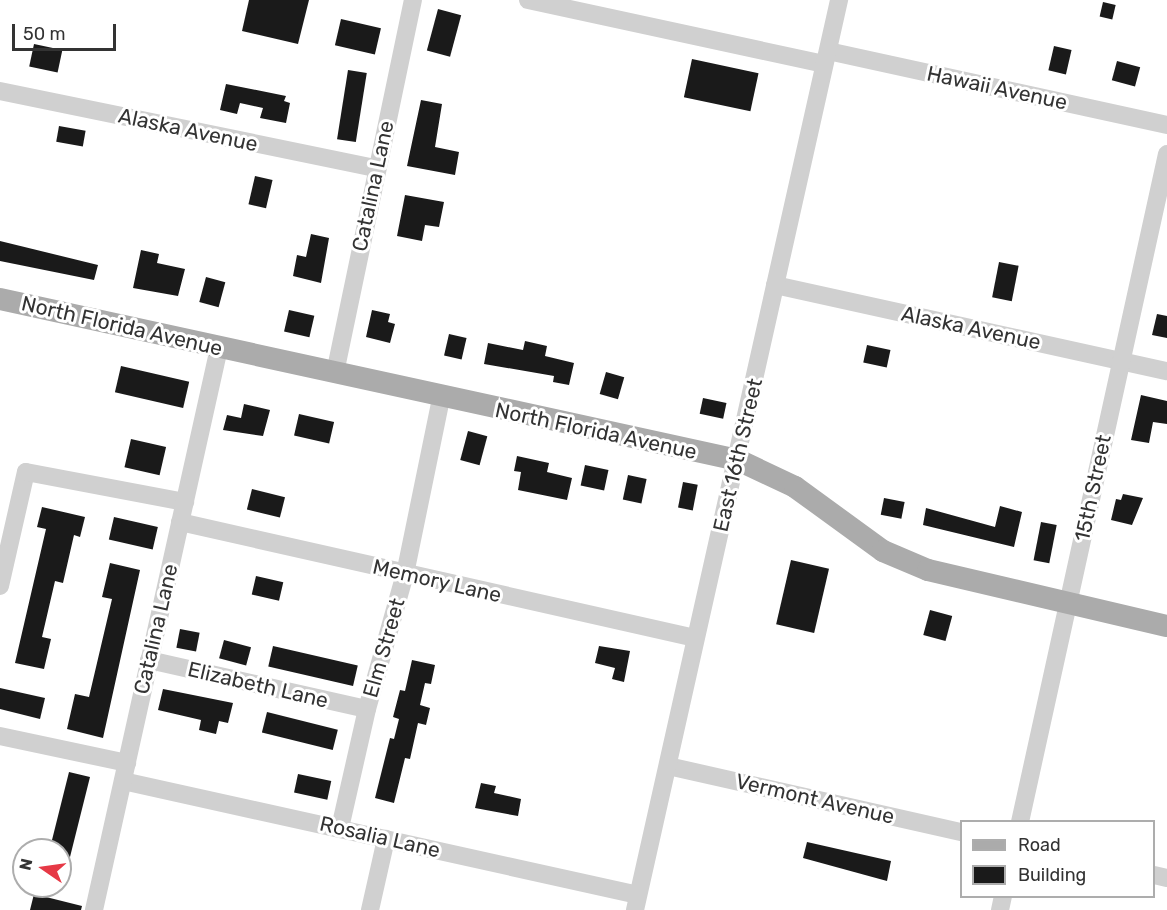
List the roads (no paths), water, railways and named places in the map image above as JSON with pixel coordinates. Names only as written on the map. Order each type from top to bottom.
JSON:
[{"type":"main road","name":"North Florida Avenue","points":[[0,299],[441,398],[738,460],[795,487],[883,551],[928,570],[1167,626]]},
{"type":"street","name":"Catalina Lane","points":[[335,373],[376,168],[413,0]]},
{"type":"street","name":"Hawaii Avenue","points":[[528,0],[1167,125]]},
{"type":"street","name":"East 16th Street","points":[[636,903],[695,638],[738,460],[839,0]]},
{"type":"street","name":"Alaska Avenue","points":[[0,91],[376,168]]},
{"type":"street","name":"15th Street","points":[[1020,820],[1167,154]]},
{"type":"street","name":"Alaska Avenue","points":[[775,285],[1167,371]]},
{"type":"street","name":"Catalina Lane","points":[[94,910],[219,348]]},
{"type":"street","name":"Elm Street","points":[[340,828],[367,709],[405,574],[441,398]]},
{"type":"street","points":[[0,586],[26,472],[184,502]]},
{"type":"street","name":"Memory Lane","points":[[180,522],[695,638]]},
{"type":"street","name":"Elizabeth Lane","points":[[150,660],[367,709]]},
{"type":"street","name":"Rosalia Lane","points":[[0,736],[125,772],[636,903]]},
{"type":"street","name":"Vermont Avenue","points":[[668,765],[960,832]]},
{"type":"street","points":[[370,910],[387,839]]}]
